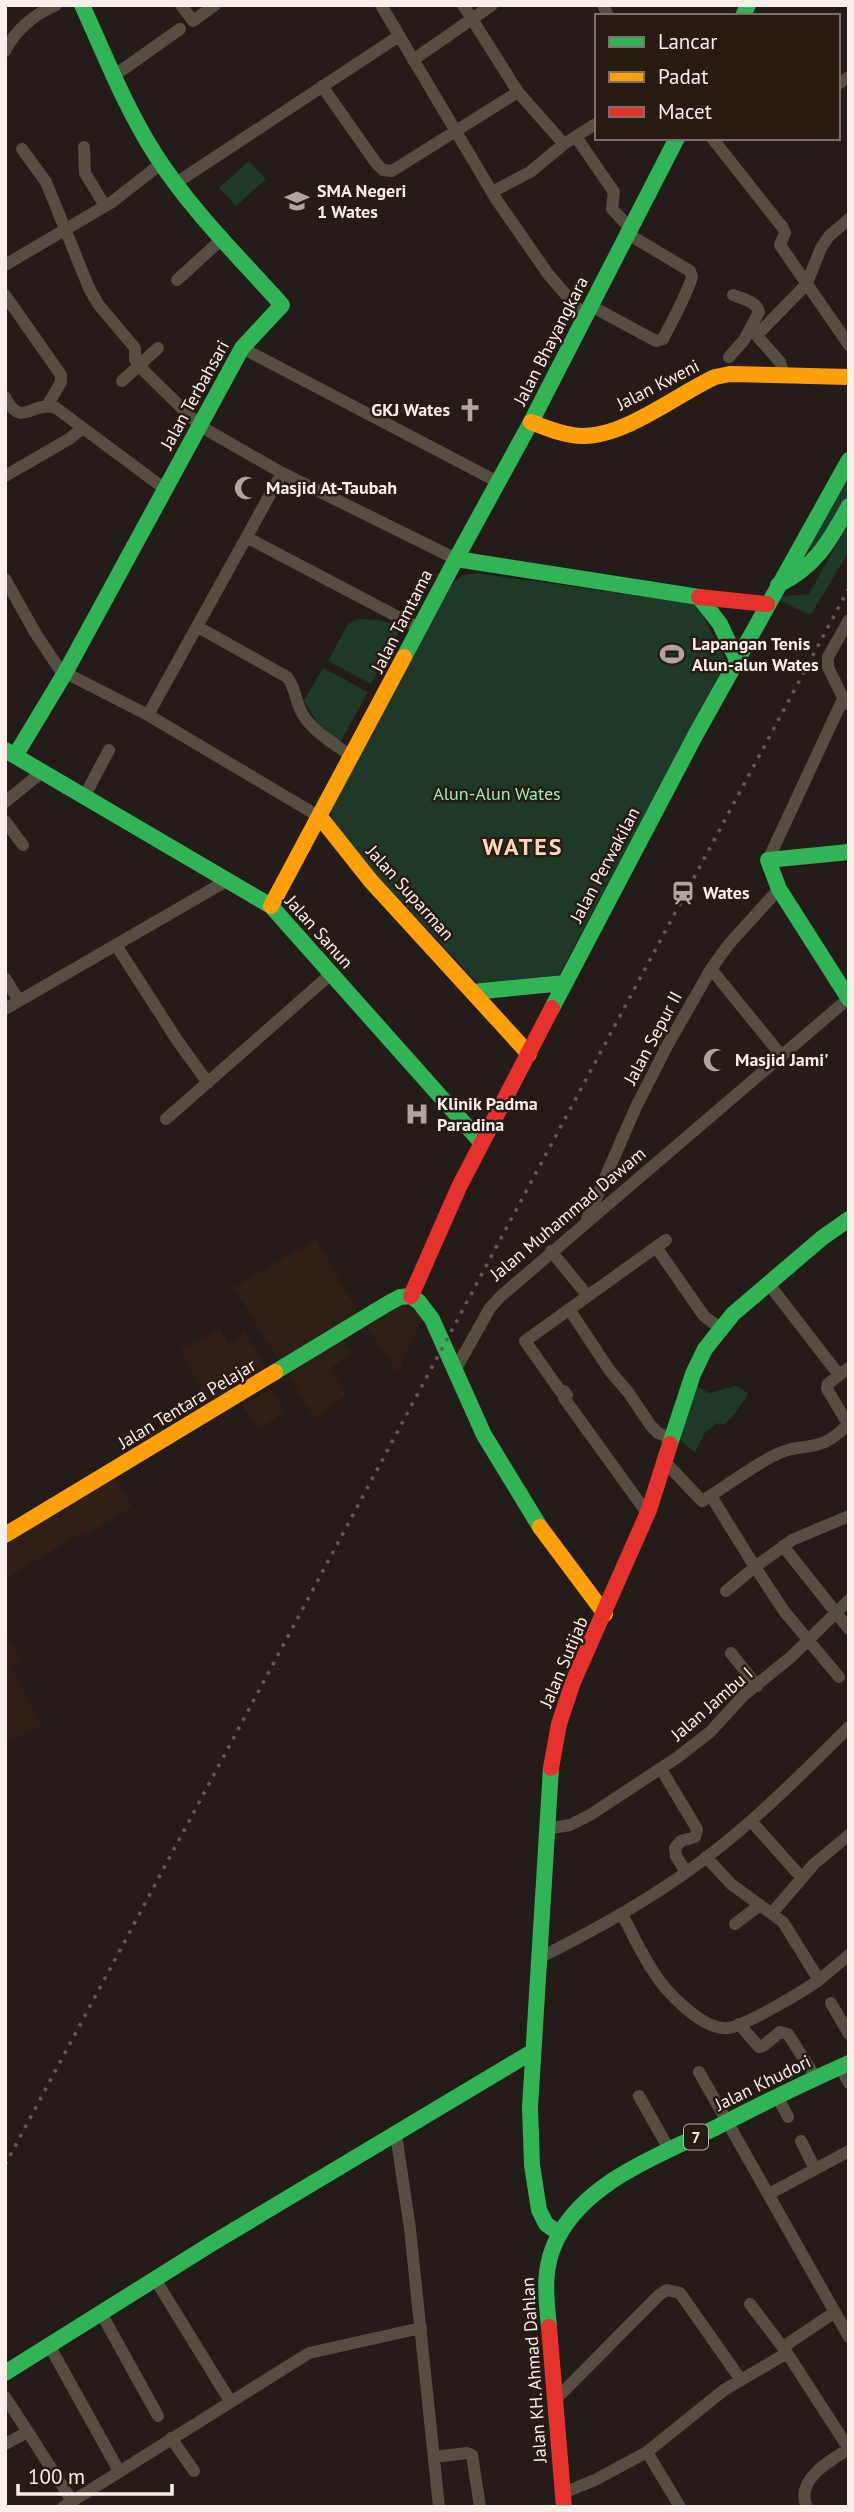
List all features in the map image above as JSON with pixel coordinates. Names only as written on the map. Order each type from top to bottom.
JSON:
[{"type":"main road","name":"Jalan Terbahsari","points":[[10,753],[65,673],[242,348],[282,306],[176,183],[162,163],[127,104],[82,5]]},
{"type":"main road","name":"Jalan Bhayangkara","points":[[456,559],[531,422],[676,140]]},
{"type":"main road","name":"Jalan Kweni","points":[[531,422],[573,435],[597,435],[715,377],[730,374],[849,377]]},
{"type":"main road","name":"Jalan Perwakilan","points":[[411,1296],[425,1260],[481,1142],[736,658],[849,460]]},
{"type":"main road","points":[[778,585],[798,577],[819,559],[849,506]]},
{"type":"main road","name":"Jalan Tamtama","points":[[271,906],[456,559],[699,597],[767,604]]},
{"type":"main road","points":[[699,597],[720,625],[736,658]]},
{"type":"main road","name":"Jalan Sanun","points":[[10,753],[271,906],[481,1142]]},
{"type":"main road","name":"Jalan Suparman","points":[[320,817],[370,880],[528,1054]]},
{"type":"main road","points":[[849,852],[768,860],[779,889],[849,998]]},
{"type":"main road","points":[[473,992],[565,983]]},
{"type":"main road","name":"Jalan Sutijab","points":[[560,2234],[543,2220],[536,2198],[531,2141],[532,2052],[549,1782],[559,1724],[573,1682],[647,1514],[693,1374],[705,1349],[720,1328],[768,1283],[849,1219]]},
{"type":"main road","points":[[411,1296],[421,1302],[486,1439],[513,1489],[604,1614]]},
{"type":"main road","name":"Jalan Tentara Pelajar","points":[[5,1535],[387,1304],[400,1297],[411,1296]]},
{"type":"main road","points":[[5,2373],[155,2279],[532,2052]]},
{"type":"main road","name":"Jalan Khudori","points":[[560,2234],[572,2215],[615,2180],[777,2096],[844,2065]]},
{"type":"main road","name":"Jalan KH. Ahmad Dahlan","points":[[560,2234],[546,2267],[545,2286],[564,2500]]},
{"type":"street","points":[[5,51],[21,27],[56,5]]},
{"type":"street","points":[[181,5],[187,25]]},
{"type":"street","points":[[115,75],[215,5]]},
{"type":"street","points":[[381,5],[492,192],[529,248],[588,312],[656,341],[663,339],[689,288],[692,277],[690,271],[629,232],[615,213],[612,205],[614,192],[576,136]]},
{"type":"street","points":[[463,5],[518,92],[564,144]]},
{"type":"street","points":[[413,60],[492,5]]},
{"type":"street","points":[[176,183],[399,36]]},
{"type":"street","points":[[322,86],[376,163],[392,172],[518,92]]},
{"type":"street","points":[[492,192],[530,172],[595,123]]},
{"type":"street","points":[[714,140],[783,228],[785,233],[780,245],[849,345]]},
{"type":"street","points":[[84,147],[85,173],[105,206]]},
{"type":"street","points":[[22,149],[46,183],[89,288],[105,313],[135,348],[135,359],[139,366],[200,426],[282,473],[456,559]]},
{"type":"street","points":[[5,265],[105,206],[162,163]]},
{"type":"street","points":[[729,358],[807,282],[829,236],[849,219]]},
{"type":"street","points":[[177,280],[223,238]]},
{"type":"street","points":[[5,295],[61,375],[61,382],[47,406]]},
{"type":"street","points":[[733,295],[759,309],[754,332]]},
{"type":"street","points":[[754,332],[780,362],[784,375]]},
{"type":"street","points":[[122,381],[158,348]]},
{"type":"street","points":[[242,348],[498,482]]},
{"type":"street","points":[[5,397],[11,408],[19,414],[47,406],[56,408],[164,489]]},
{"type":"street","points":[[5,475],[69,439],[83,428]]},
{"type":"street","points":[[148,715],[282,473]]},
{"type":"street","points":[[248,538],[421,629]]},
{"type":"street","points":[[5,579],[43,645],[65,673],[148,715],[320,817]]},
{"type":"street","points":[[768,860],[846,704],[828,667],[828,657],[849,620]]},
{"type":"street","points":[[198,627],[287,677],[294,686],[303,715],[312,726],[352,757]]},
{"type":"street","points":[[84,797],[109,750]]},
{"type":"street","points":[[5,802],[42,772]]},
{"type":"street","points":[[5,821],[23,845]]},
{"type":"street","points":[[5,1009],[228,880]]},
{"type":"street","name":"Jalan Sepur II","points":[[586,1222],[636,1107],[711,969],[729,944],[779,889]]},
{"type":"street","points":[[116,945],[208,1083]]},
{"type":"street","points":[[711,969],[781,1055]]},
{"type":"street","points":[[166,1119],[331,974]]},
{"type":"street","points":[[5,978],[19,1001]]},
{"type":"street","name":"Jalan Muhammad Dawam","points":[[454,1372],[489,1308],[551,1251],[678,1146],[849,998]]},
{"type":"street","points":[[647,1514],[564,1399],[567,1395],[564,1391],[561,1392],[525,1341],[661,1244],[704,1317],[720,1328]]},
{"type":"street","points":[[551,1251],[587,1295]]},
{"type":"street","points":[[666,1462],[702,1501],[772,1457],[788,1450],[820,1446],[836,1436],[848,1423],[827,1386],[844,1371],[768,1283]]},
{"type":"street","points":[[569,1309],[651,1426],[658,1433],[673,1439]]},
{"type":"street","points":[[711,1496],[784,1611],[839,1677]]},
{"type":"street","points":[[726,1591],[783,1546],[809,1531],[849,1516]]},
{"type":"street","points":[[783,1546],[849,1629]]},
{"type":"street","name":"Jalan Jambu I","points":[[546,1829],[570,1825],[590,1815],[661,1769],[710,1732],[744,1695],[809,1640],[835,1611],[849,1600]]},
{"type":"street","points":[[731,1653],[757,1686]]},
{"type":"street","points":[[539,1958],[622,1914],[686,1872],[751,1821],[849,1727]]},
{"type":"street","points":[[661,1769],[697,1829],[695,1836],[681,1841],[674,1851],[686,1872]]},
{"type":"street","points":[[751,1821],[801,1877]]},
{"type":"street","points":[[772,1913],[801,1877],[849,1835]]},
{"type":"street","points":[[706,1857],[731,1884],[783,1922],[819,1980]]},
{"type":"street","points":[[735,1924],[760,1905]]},
{"type":"street","points":[[622,1914],[653,1972],[670,1993],[693,2014],[711,2025],[728,2028],[740,2024],[794,1996],[819,1980],[849,1955]]},
{"type":"street","points":[[831,2003],[849,2034]]},
{"type":"street","points":[[740,2024],[759,2047],[780,2032],[788,2034],[816,2078]]},
{"type":"street","points":[[844,2065],[849,2082]]},
{"type":"street","points":[[699,2072],[849,2337]]},
{"type":"street","points":[[639,2096],[670,2151]]},
{"type":"street","points":[[777,2096],[788,2118]]},
{"type":"street","points":[[396,2134],[411,2229],[439,2507]]},
{"type":"street","points":[[801,2141],[816,2169]]},
{"type":"street","points":[[769,2194],[849,2151]]},
{"type":"street","points":[[155,2279],[230,2401]]},
{"type":"street","points":[[554,2402],[667,2290],[680,2293],[741,2380]]},
{"type":"street","points":[[750,2304],[785,2350],[849,2449],[824,2465],[804,2489],[803,2496],[807,2507]]},
{"type":"street","points":[[564,2500],[647,2452],[724,2390],[785,2350],[835,2312]]},
{"type":"street","points":[[101,2313],[158,2416]]},
{"type":"street","points":[[5,2397],[29,2432],[68,2504],[309,2353],[421,2328]]},
{"type":"street","points":[[49,2345],[119,2471]]},
{"type":"street","points":[[5,2444],[29,2432]]},
{"type":"street","points":[[171,2438],[194,2471]]},
{"type":"street","points":[[647,2452],[680,2507]]},
{"type":"street","points":[[434,2457],[467,2453],[472,2455],[480,2507]]},
{"type":"shaded area","points":[[316,1239],[360,1316],[281,1364],[234,1288]]},
{"type":"shaded area","points":[[404,1303],[413,1306],[422,1318],[398,1373],[366,1326]]},
{"type":"shaded area","points":[[220,1328],[229,1343],[245,1332],[268,1373],[209,1409],[181,1349]]},
{"type":"shaded area","points":[[343,1338],[352,1353],[331,1368],[346,1395],[315,1419],[288,1374]]},
{"type":"shaded area","points":[[271,1389],[285,1412],[257,1429],[242,1406]]},
{"type":"shaded area","points":[[114,1477],[132,1507],[81,1537],[80,1534],[5,1579],[5,1539]]},
{"type":"shaded area","points":[[5,1633],[21,1660],[11,1666],[42,1726],[5,1744]]},
{"type":"green space","points":[[249,161],[266,179],[236,206],[219,188]]},
{"type":"green space","points":[[849,468],[849,493],[818,549],[810,549],[807,542]]},
{"type":"green space","points":[[849,522],[849,551],[812,613],[809,615],[777,599],[809,594]]},
{"type":"green space","name":"Alun-Alun Wates","points":[[476,573],[697,604],[726,661],[559,975],[480,985],[335,831],[331,810],[449,588],[461,576]]},
{"type":"green space","points":[[359,619],[379,620],[402,627],[371,684],[328,661],[348,624]]},
{"type":"green space","points":[[323,668],[368,692],[339,744],[319,725],[304,701]]},
{"type":"green space","points":[[697,1386],[709,1393],[736,1386],[748,1393],[738,1410],[724,1425],[717,1423],[704,1434],[695,1453],[680,1439]]},
{"type":"railway","points":[[5,2165],[849,588]]},
{"type":"traffic: fast","points":[[15,756],[65,673],[242,348],[282,305],[199,213],[155,154],[125,99],[82,5]]},
{"type":"traffic: fast","points":[[744,14],[748,5]]},
{"type":"traffic: fast","points":[[456,559],[531,422],[676,140]]},
{"type":"traffic: fast","points":[[552,1008],[696,734],[849,460]]},
{"type":"traffic: fast","points":[[778,585],[812,561],[835,531],[849,506]]},
{"type":"traffic: fast","points":[[404,657],[456,559],[699,597],[720,624],[736,658]]},
{"type":"traffic: fast","points":[[5,750],[271,906],[480,1141]]},
{"type":"traffic: fast","points":[[849,852],[768,860],[779,889],[849,999]]},
{"type":"traffic: fast","points":[[473,992],[565,983]]},
{"type":"traffic: fast","points":[[670,1444],[693,1374],[705,1349],[733,1314],[822,1238],[849,1219]]},
{"type":"traffic: fast","points":[[275,1372],[387,1304],[400,1297],[411,1296],[432,1319],[484,1435],[540,1527]]},
{"type":"traffic: fast","points":[[551,1768],[530,2107],[532,2165],[539,2210],[546,2224],[560,2234]]},
{"type":"traffic: fast","points":[[5,2373],[211,2244],[532,2052]]},
{"type":"traffic: fast","points":[[549,2327],[546,2282],[552,2250],[570,2219],[586,2201],[626,2172],[648,2160],[849,2063]]},
{"type":"traffic: slow","points":[[531,422],[570,435],[599,434],[633,422],[715,377],[730,374],[849,377]]},
{"type":"traffic: slow","points":[[271,906],[404,657]]},
{"type":"traffic: slow","points":[[320,817],[370,880],[529,1054]]},
{"type":"traffic: slow","points":[[5,1535],[275,1372]]},
{"type":"traffic: slow","points":[[540,1527],[605,1614]]},
{"type":"traffic: jam","points":[[699,597],[767,604]]},
{"type":"traffic: jam","points":[[411,1296],[459,1187],[552,1008]]},
{"type":"traffic: jam","points":[[551,1768],[559,1724],[573,1682],[649,1510],[670,1444]]},
{"type":"traffic: jam","points":[[549,2327],[564,2507]]},
{"type":"place","name":"SMA Negeri 1 Wates","points":[[297,201]]},
{"type":"place","name":"GKJ Wates","points":[[470,410]]},
{"type":"place","name":"Masjid At-Taubah","points":[[246,488]]},
{"type":"place","name":"Lapangan Tenis Alun-alun Wates","points":[[672,654]]},
{"type":"place","name":"Wates","points":[[683,893]]},
{"type":"place","name":"Masjid Jami'","points":[[715,1060]]},
{"type":"place","name":"Klinik Padma Paradina","points":[[417,1114]]},
{"type":"district","name":"WATES","points":[[523,847]]}]
